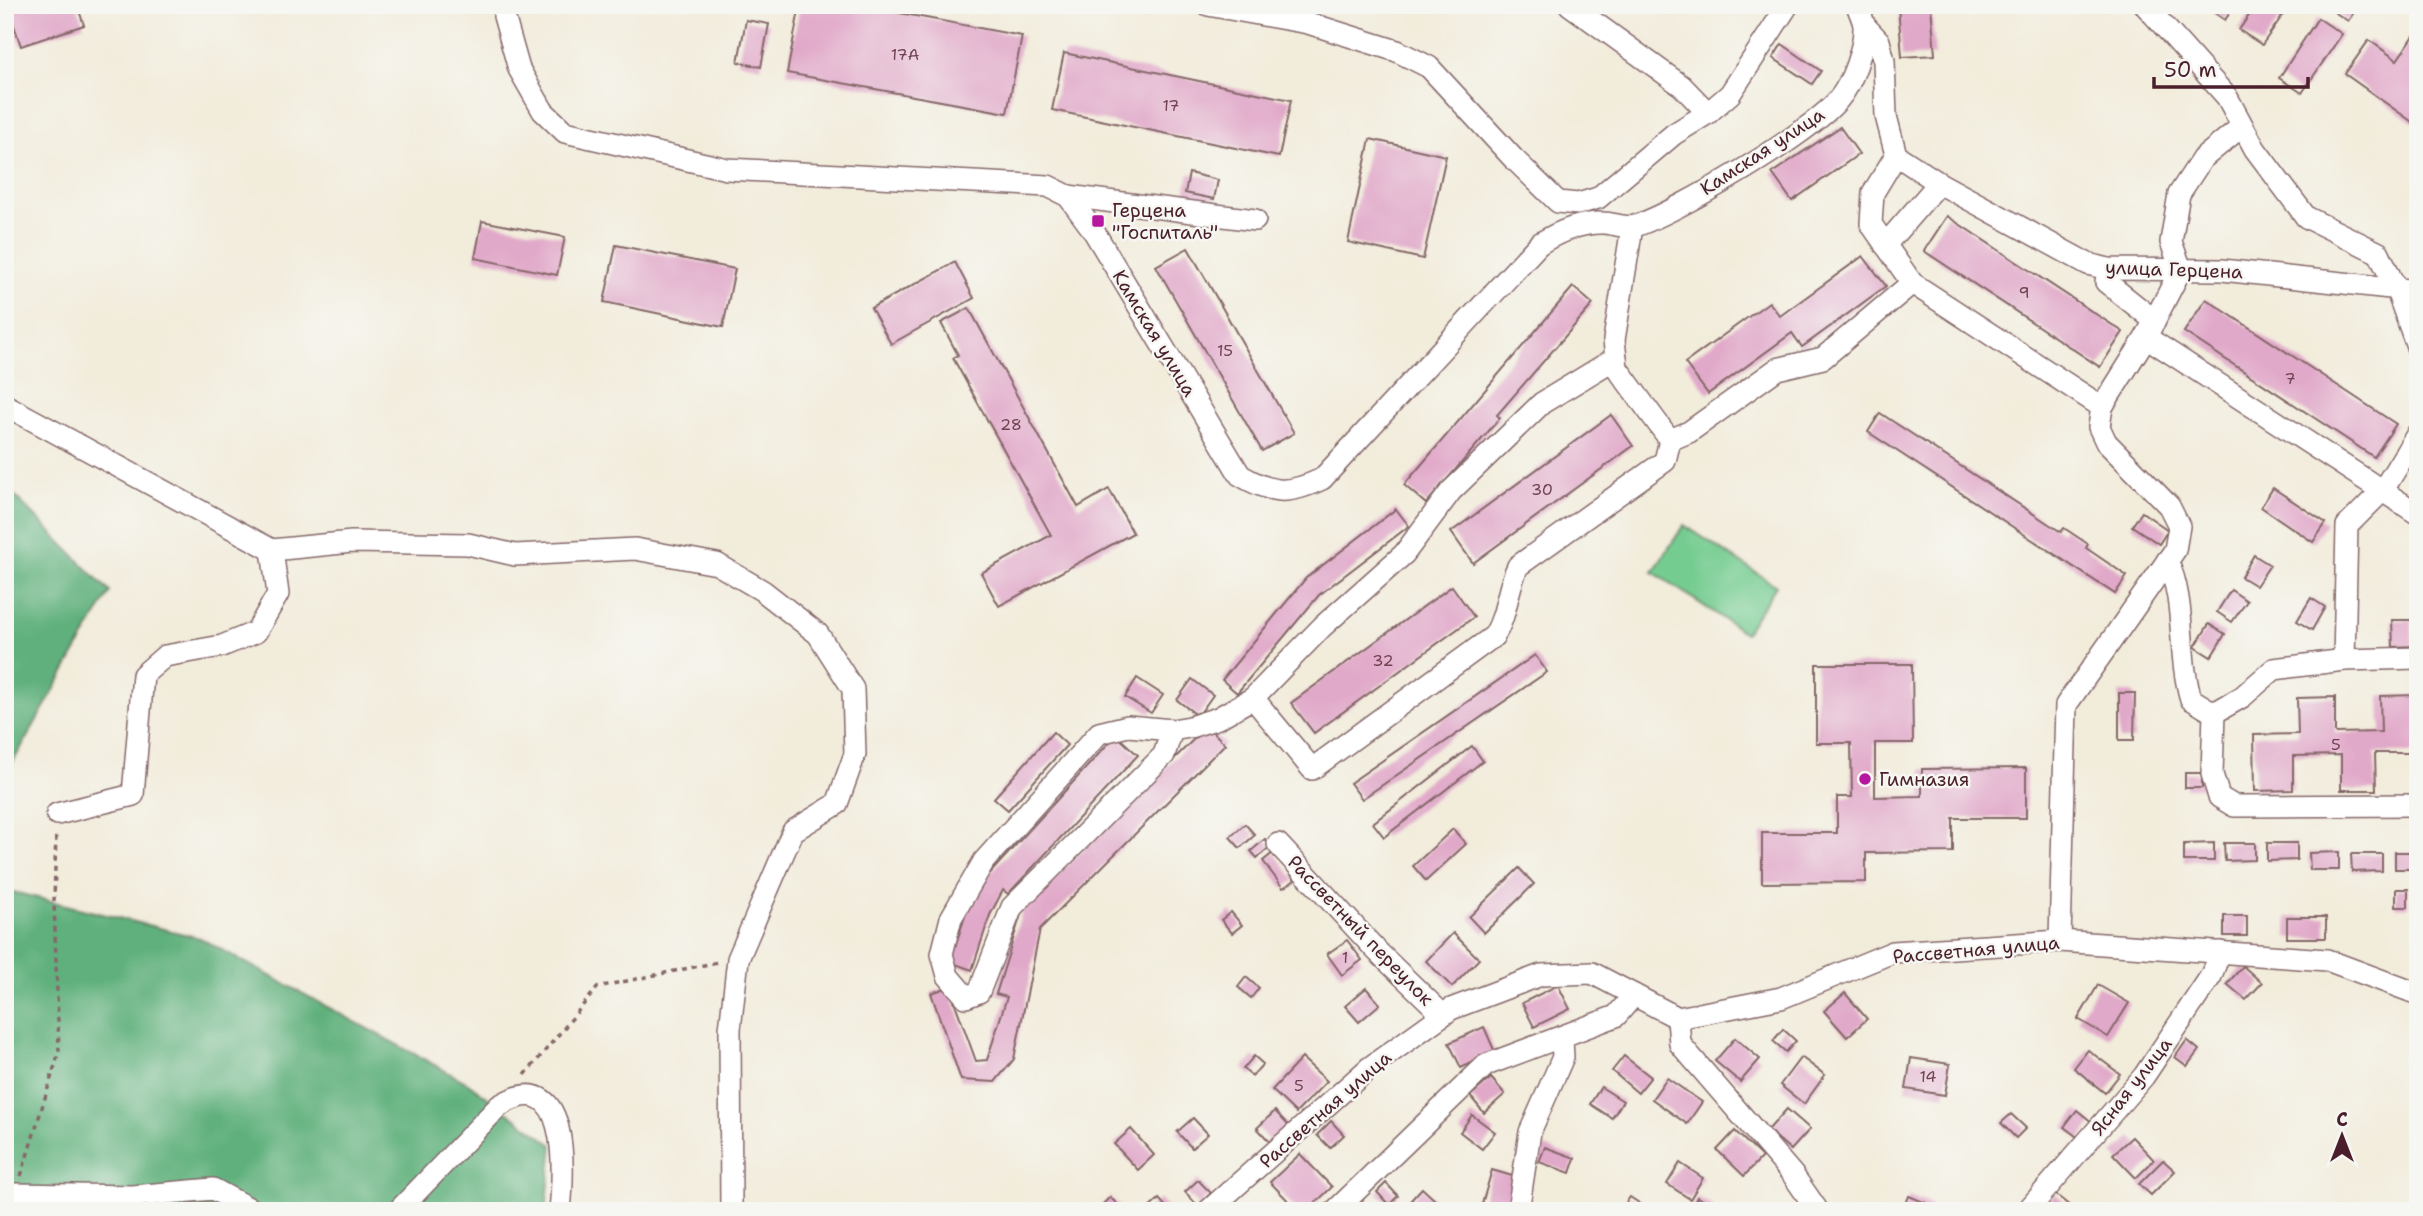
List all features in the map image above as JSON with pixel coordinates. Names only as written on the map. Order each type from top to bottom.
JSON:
[{"type":"street","points":[[1208,5],[1308,23],[1397,51],[1429,66],[1513,158],[1558,202],[1578,204],[1598,198],[1674,134],[1708,113],[1730,94],[1788,5]]},
{"type":"street","points":[[1570,5],[1682,86],[1708,113]]},
{"type":"street","points":[[2145,5],[2227,97],[2255,149],[2306,217],[2379,253],[2407,291],[2418,349]]},
{"type":"street","points":[[503,9],[519,69],[543,111],[565,132],[727,169],[1048,186],[1069,196],[1255,220]]},
{"type":"street","points":[[1860,15],[1879,41],[1884,61],[1886,116],[1896,155],[1873,193],[1871,224],[1912,283],[2102,407]]},
{"type":"street","name":"Камская улица","points":[[1069,196],[1093,230],[1240,475],[1262,488],[1283,491],[1300,489],[1322,479],[1539,244],[1561,230],[1602,222],[1632,227],[1688,200],[1752,162],[1824,113],[1840,98],[1858,58],[1860,15]]},
{"type":"street","points":[[2060,941],[2066,705],[2175,550],[2179,526],[2169,506],[2106,442],[2099,428],[2102,407],[2151,329],[2181,269],[2171,242],[2179,194],[2202,159],[2242,126]]},
{"type":"street","name":"улица Герцена","points":[[1896,155],[1938,183],[2088,264],[2108,269],[2222,270],[2407,291]]},
{"type":"street","points":[[1885,245],[1938,183]]},
{"type":"street","points":[[1253,698],[1312,769],[1494,636],[1505,617],[1508,587],[1518,566],[1665,461],[1670,440],[1617,368],[1614,340],[1632,227]]},
{"type":"street","points":[[2108,269],[2106,282],[2151,329],[2418,514]]},
{"type":"street","points":[[1670,440],[1689,432],[1777,369],[1823,358],[1912,283]]},
{"type":"street","points":[[1172,730],[1164,755],[1012,907],[979,992],[966,997],[948,976],[942,954],[951,918],[984,861],[1099,733],[1128,726],[1172,730],[1218,718],[1253,698],[1323,626],[1404,554],[1451,491],[1542,403],[1616,358]]},
{"type":"street","points":[[5,405],[272,550],[352,542],[468,544],[515,555],[635,549],[717,564],[763,591],[818,634],[853,689],[855,754],[837,804],[793,831],[738,959],[730,1029],[731,1211]]},
{"type":"street","points":[[2344,660],[2347,526],[2383,490],[2418,433]]},
{"type":"street","points":[[57,814],[134,795],[142,675],[165,656],[222,646],[256,632],[278,594],[272,550]]},
{"type":"street","points":[[2167,561],[2175,578],[2185,681],[2191,699],[2214,713]]},
{"type":"street","points":[[2214,713],[2242,697],[2274,669],[2344,660],[2418,658]]},
{"type":"street","points":[[2214,713],[2212,774],[2219,797],[2234,806],[2418,805]]},
{"type":"street","name":"Рассветный переулок","points":[[1278,844],[1378,952],[1443,1015]]},
{"type":"street","name":"Рассветная улица","points":[[1208,1211],[1369,1068],[1443,1015],[1541,975],[1592,973],[1678,1018],[1781,998],[1894,952],[2060,941],[2327,960],[2418,994]]},
{"type":"street","name":"Ясная улица","points":[[2027,1211],[2144,1076],[2211,976],[2220,952]]},
{"type":"street","points":[[1335,1211],[1486,1065],[1562,1039],[1616,1016],[1634,995]]},
{"type":"street","points":[[1678,1018],[1680,1044],[1793,1175],[1818,1211]]},
{"type":"street","points":[[1518,1211],[1530,1132],[1563,1056],[1562,1039]]},
{"type":"street","points":[[398,1211],[499,1106],[517,1095],[538,1098],[551,1110],[562,1133],[565,1167],[560,1211]]},
{"type":"street","points":[[15,1194],[133,1196],[213,1189],[254,1211]]},
{"type":"path","points":[[15,1194],[59,1052],[54,902],[57,814]]},
{"type":"path","points":[[524,1076],[598,987],[738,959]]},
{"type":"green space","points":[[5,486],[110,592],[5,776]]},
{"type":"green space","points":[[1684,525],[1776,586],[1745,633],[1653,572]]},
{"type":"green space","points":[[5,890],[200,938],[468,1083],[553,1145],[546,1211],[5,1211]]},
{"type":"building","points":[[7,5],[77,5],[84,25],[21,46]]},
{"type":"building","points":[[800,5],[857,5],[1022,36],[1007,113],[787,73]]},
{"type":"building","points":[[1898,5],[1931,5],[1935,55],[1902,57]]},
{"type":"building","points":[[2203,5],[2235,5],[2225,20]]},
{"type":"building","points":[[2256,5],[2266,5],[2282,16],[2262,45],[2239,30]]},
{"type":"building","points":[[2330,5],[2359,5],[2348,21],[2328,8]]},
{"type":"building","points":[[2318,18],[2342,34],[2302,93],[2279,78]]},
{"type":"building","points":[[746,20],[769,24],[761,67],[738,62]]},
{"type":"building","points":[[2418,30],[2415,72],[2418,126],[2345,74],[2369,40],[2397,60]]},
{"type":"building","points":[[1782,44],[1821,71],[1812,84],[1773,58]]},
{"type":"building","points":[[1064,53],[1291,100],[1279,157],[1052,110]]},
{"type":"building","points":[[1840,127],[1859,154],[1792,201],[1772,173]]},
{"type":"building","points":[[1370,139],[1446,156],[1423,259],[1348,242]]},
{"type":"building","points":[[1189,173],[1218,180],[1214,199],[1185,193]]},
{"type":"building","points":[[1947,216],[2123,332],[2100,367],[1924,251]]},
{"type":"building","points":[[482,221],[565,237],[557,275],[475,258]]},
{"type":"building","points":[[616,245],[735,269],[723,327],[604,302]]},
{"type":"building","points":[[1188,248],[1294,433],[1262,451],[1156,266]]},
{"type":"building","points":[[1863,256],[1886,286],[1802,347],[1792,333],[1708,394],[1685,363],[1769,302],[1780,316]]},
{"type":"building","points":[[955,262],[974,298],[891,344],[871,308]]},
{"type":"building","points":[[1573,287],[1593,304],[1497,415],[1500,418],[1426,504],[1404,485]]},
{"type":"building","points":[[2206,299],[2396,424],[2374,457],[2184,332]]},
{"type":"building","points":[[969,308],[1078,507],[1109,489],[1133,533],[999,606],[981,573],[1051,535],[953,358],[958,355],[941,323]]},
{"type":"building","points":[[1880,413],[2061,532],[2064,528],[2088,544],[2086,548],[2127,576],[2115,594],[1868,432]]},
{"type":"building","points":[[1611,415],[1633,446],[1473,563],[1451,532]]},
{"type":"building","points":[[2273,488],[2326,523],[2313,542],[2261,507]]},
{"type":"building","points":[[1396,509],[1409,526],[1319,595],[1237,693],[1222,680],[1306,578]]},
{"type":"building","points":[[2142,512],[2168,530],[2159,544],[2132,526]]},
{"type":"building","points":[[2254,555],[2270,565],[2256,586],[2241,577]]},
{"type":"building","points":[[1452,586],[1474,617],[1314,733],[1291,703]]},
{"type":"building","points":[[2231,590],[2247,601],[2232,622],[2217,612]]},
{"type":"building","points":[[2311,598],[2325,607],[2312,630],[2297,621]]},
{"type":"building","points":[[2392,620],[2412,620],[2413,646],[2393,647]]},
{"type":"building","points":[[2209,624],[2225,634],[2211,657],[2195,647]]},
{"type":"building","points":[[1535,655],[1547,672],[1362,799],[1350,783]]},
{"type":"building","points":[[1816,664],[1912,664],[1913,743],[1875,743],[1875,797],[1922,796],[1922,769],[2026,768],[2026,818],[1953,818],[1953,852],[1866,853],[1866,882],[1762,883],[1762,833],[1837,833],[1837,797],[1852,797],[1851,743],[1816,743]]},
{"type":"building","points":[[1137,678],[1163,695],[1151,713],[1125,697]]},
{"type":"building","points":[[1192,679],[1213,695],[1198,716],[1177,700]]},
{"type":"building","points":[[2119,693],[2135,693],[2134,740],[2119,740]]},
{"type":"building","points":[[2418,695],[2418,753],[2375,753],[2376,790],[2341,790],[2341,755],[2293,756],[2293,790],[2255,791],[2254,735],[2298,734],[2297,698],[2335,697],[2335,733],[2381,732],[2380,696]]},
{"type":"building","points":[[1207,726],[1225,744],[1040,929],[1014,1059],[995,1082],[961,1080],[931,993],[949,987],[976,1061],[987,1060],[1007,997],[996,994],[1022,911]]},
{"type":"building","points":[[1053,732],[1067,745],[1008,810],[994,798]]},
{"type":"building","points":[[1116,735],[1138,755],[1008,894],[1003,890],[990,915],[972,970],[950,962],[973,892]]},
{"type":"building","points":[[1472,746],[1483,761],[1384,837],[1373,823]]},
{"type":"building","points":[[2185,773],[2202,773],[2202,788],[2185,788]]},
{"type":"building","points":[[1245,824],[1255,835],[1240,848],[1230,837]]},
{"type":"building","points":[[1453,829],[1466,844],[1426,881],[1413,866]]},
{"type":"building","points":[[1265,839],[1271,846],[1257,858],[1251,851]]},
{"type":"building","points":[[2214,843],[2214,861],[2184,861],[2184,844]]},
{"type":"building","points":[[2224,843],[2255,843],[2255,860],[2225,861]]},
{"type":"building","points":[[2267,843],[2297,843],[2297,860],[2267,861]]},
{"type":"building","points":[[1274,852],[1295,880],[1283,888],[1263,861]]},
{"type":"building","points":[[2339,852],[2339,870],[2310,870],[2309,853]]},
{"type":"building","points":[[2395,852],[2418,852],[2418,869],[2395,869]]},
{"type":"building","points":[[2351,854],[2382,854],[2382,871],[2352,872]]},
{"type":"building","points":[[1519,868],[1534,884],[1484,933],[1469,917]]},
{"type":"building","points":[[2396,889],[2408,889],[2408,907],[2396,907]]},
{"type":"building","points":[[1231,912],[1242,925],[1232,933],[1221,920]]},
{"type":"building","points":[[2224,916],[2247,916],[2247,936],[2224,936]]},
{"type":"building","points":[[2287,917],[2326,917],[2326,938],[2287,938]]},
{"type":"building","points":[[1453,933],[1479,959],[1452,987],[1426,961]]},
{"type":"building","points":[[1347,940],[1362,960],[1342,975],[1327,954]]},
{"type":"building","points":[[2243,966],[2262,983],[2246,1000],[2227,984]]},
{"type":"building","points":[[1246,977],[1259,988],[1251,998],[1238,987]]},
{"type":"building","points":[[1558,985],[1570,1009],[1534,1027],[1522,1003]]},
{"type":"building","points":[[2098,985],[2129,1003],[2108,1037],[2078,1019]]},
{"type":"building","points":[[1366,988],[1380,1004],[1359,1022],[1345,1006]]},
{"type":"building","points":[[1845,993],[1867,1019],[1847,1037],[1824,1011]]},
{"type":"building","points":[[1484,1027],[1495,1052],[1461,1068],[1449,1043]]},
{"type":"building","points":[[1783,1029],[1796,1041],[1786,1052],[1773,1041]]},
{"type":"building","points":[[1735,1038],[1760,1059],[1740,1082],[1715,1061]]},
{"type":"building","points":[[2187,1040],[2199,1050],[2187,1066],[2175,1057]]},
{"type":"building","points":[[2088,1050],[2120,1074],[2105,1093],[2074,1068]]},
{"type":"building","points":[[1254,1056],[1263,1064],[1252,1076],[1243,1069]]},
{"type":"building","points":[[1624,1056],[1651,1077],[1638,1093],[1612,1071]]},
{"type":"building","points":[[1801,1057],[1825,1075],[1804,1104],[1780,1085]]},
{"type":"building","points":[[1302,1058],[1327,1081],[1296,1113],[1272,1090]]},
{"type":"building","points":[[1911,1058],[1950,1064],[1945,1095],[1906,1089]]},
{"type":"building","points":[[1491,1078],[1505,1094],[1484,1113],[1470,1096]]},
{"type":"building","points":[[1667,1078],[1702,1102],[1687,1124],[1652,1099]]},
{"type":"building","points":[[1601,1087],[1623,1101],[1612,1118],[1590,1104]]},
{"type":"building","points":[[1787,1109],[1810,1129],[1791,1150],[1768,1130]]},
{"type":"building","points":[[2077,1110],[2093,1123],[2080,1139],[2064,1127]]},
{"type":"building","points":[[1275,1111],[1289,1126],[1271,1143],[1257,1128]]},
{"type":"building","points":[[2011,1114],[2026,1128],[2016,1138],[2001,1123]]},
{"type":"building","points":[[1472,1115],[1495,1132],[1482,1149],[1460,1132]]},
{"type":"building","points":[[1193,1118],[1208,1134],[1192,1148],[1177,1132]]},
{"type":"building","points":[[1331,1121],[1344,1135],[1330,1148],[1317,1135]]},
{"type":"building","points":[[1131,1129],[1154,1155],[1138,1170],[1114,1144]]},
{"type":"building","points":[[1735,1131],[1762,1157],[1744,1176],[1717,1150]]},
{"type":"building","points":[[2132,1137],[2154,1160],[2136,1178],[2113,1154]]},
{"type":"building","points":[[1545,1147],[1575,1158],[1570,1173],[1539,1162]]},
{"type":"building","points":[[1300,1154],[1332,1187],[1307,1211],[1298,1211],[1270,1182]]},
{"type":"building","points":[[2163,1160],[2175,1171],[2151,1195],[2139,1184]]},
{"type":"building","points":[[1680,1163],[1703,1178],[1690,1199],[1667,1184]]},
{"type":"building","points":[[1492,1170],[1519,1178],[1508,1211],[1482,1204]]},
{"type":"building","points":[[1198,1180],[1211,1193],[1198,1206],[1185,1192]]},
{"type":"building","points":[[1386,1183],[1398,1196],[1389,1205],[1377,1192]]},
{"type":"building","points":[[1422,1188],[1447,1211],[1424,1211],[1411,1200]]},
{"type":"building","points":[[2055,1194],[2076,1211],[2041,1211]]},
{"type":"building","points":[[1909,1196],[1931,1205],[1929,1211],[1903,1211]]},
{"type":"building","points":[[1110,1197],[1124,1211],[1096,1211]]},
{"type":"building","points":[[1630,1197],[1642,1205],[1638,1211],[1620,1211]]},
{"type":"building","points":[[1697,1197],[1712,1205],[1709,1211],[1692,1206]]},
{"type":"building","points":[[1159,1199],[1170,1211],[1146,1211]]},
{"type":"place","name":"Герцена \"Госпиталь\"","points":[[1098,221]]},
{"type":"place","name":"Гимназия","points":[[1865,779]]}]
